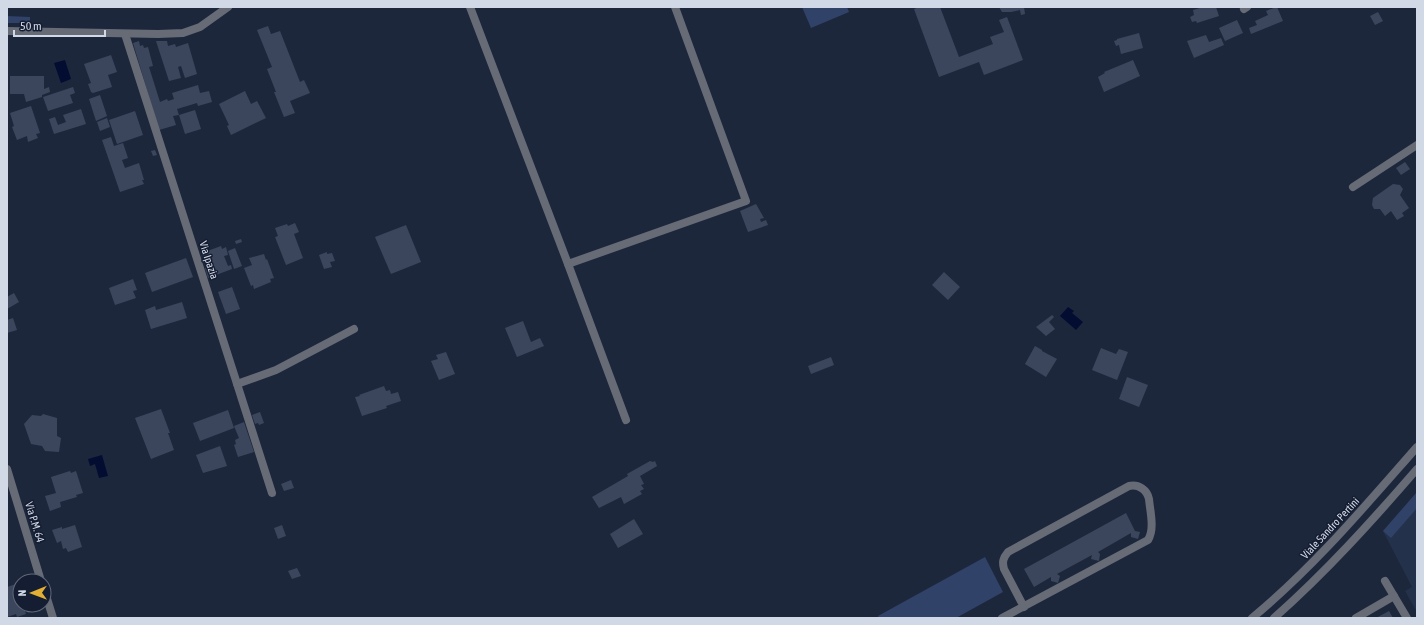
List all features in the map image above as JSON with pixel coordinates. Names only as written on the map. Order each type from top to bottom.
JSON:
[{"type":"street","points":[[7,30],[125,34],[183,33],[200,27],[228,7]]},
{"type":"street","points":[[470,7],[626,420]]},
{"type":"street","points":[[568,264],[746,201],[675,7]]},
{"type":"street","name":"Via Ipazia","points":[[125,34],[272,493]]},
{"type":"street","points":[[1353,187],[1417,145]]},
{"type":"street","points":[[237,384],[276,370],[354,328]]},
{"type":"street","name":"Viale Sandro Pertini","points":[[1252,618],[1276,599],[1310,566],[1417,447]]},
{"type":"street","name":"Via P.M. 64","points":[[7,469],[40,573]]},
{"type":"street","points":[[1274,618],[1330,566],[1417,469]]},
{"type":"street","points":[[1002,618],[1024,607],[1148,540],[1151,536],[1151,530],[1149,499],[1146,491],[1137,486],[1129,486],[1008,552],[1004,557],[1002,564],[1024,607]]},
{"type":"street","points":[[1385,581],[1406,618]]},
{"type":"street","points":[[1356,618],[1394,596]]},
{"type":"shaded area","points":[[802,7],[847,7],[849,12],[811,28]]},
{"type":"shaded area","points":[[7,16],[30,17],[30,23],[7,23]]},
{"type":"shaded area","points":[[65,60],[71,79],[61,83],[54,63]]},
{"type":"shaded area","points":[[1068,307],[1074,311],[1072,313],[1083,322],[1076,330],[1060,316]]},
{"type":"shaded area","points":[[102,455],[108,476],[99,478],[95,464],[90,466],[88,459]]},
{"type":"shaded area","points":[[1417,492],[1417,612],[1405,591],[1412,587],[1383,531]]},
{"type":"shaded area","points":[[1417,492],[1417,508],[1391,538],[1383,531]]},
{"type":"shaded area","points":[[985,557],[1003,592],[956,618],[879,618],[878,616]]},
{"type":"building","points":[[919,7],[940,7],[959,57],[993,44],[990,37],[1004,32],[999,20],[1007,17],[1023,60],[984,75],[979,62],[939,77],[914,9]]},
{"type":"building","points":[[999,7],[1024,7],[1025,14],[1021,15],[1020,10],[1002,12]]},
{"type":"building","points":[[1203,7],[1216,7],[1219,16],[1197,23],[1196,21],[1192,22],[1190,17],[1194,15],[1193,10]]},
{"type":"building","points":[[1276,7],[1283,21],[1251,34],[1249,28],[1257,25],[1255,21],[1268,15],[1266,11]]},
{"type":"building","points":[[1378,12],[1383,21],[1375,25],[1370,16]]},
{"type":"building","points":[[1237,20],[1243,33],[1225,41],[1219,28]]},
{"type":"building","points":[[268,26],[271,34],[280,31],[300,82],[304,80],[310,93],[290,101],[295,113],[284,117],[267,69],[272,67],[257,30]]},
{"type":"building","points":[[1139,33],[1143,48],[1121,54],[1119,45],[1116,46],[1114,41]]},
{"type":"building","points":[[1206,35],[1209,42],[1221,38],[1224,45],[1194,58],[1187,41]]},
{"type":"building","points":[[139,41],[140,46],[143,45],[144,48],[148,47],[153,66],[149,67],[160,102],[167,99],[168,101],[174,99],[172,93],[198,85],[200,93],[209,91],[212,102],[198,106],[197,103],[177,109],[179,115],[173,116],[176,125],[159,130],[133,43]]},
{"type":"building","points":[[156,41],[167,41],[168,46],[175,44],[176,47],[188,43],[197,74],[185,78],[181,66],[178,67],[181,78],[169,81]]},
{"type":"building","points":[[111,55],[117,72],[108,75],[112,87],[93,93],[91,92],[88,84],[91,83],[84,64]]},
{"type":"building","points":[[1133,60],[1140,76],[1104,92],[1098,77],[1105,73],[1104,72]]},
{"type":"building","points":[[10,76],[44,76],[44,89],[49,87],[50,92],[42,95],[42,97],[26,102],[24,94],[10,94]]},
{"type":"building","points":[[73,87],[75,93],[70,95],[73,103],[48,111],[43,97]]},
{"type":"building","points":[[245,91],[251,104],[257,101],[266,118],[231,135],[227,126],[229,125],[219,104]]},
{"type":"building","points":[[100,95],[107,116],[96,121],[89,99]]},
{"type":"building","points":[[31,106],[40,133],[36,134],[38,138],[28,142],[27,136],[17,140],[12,127],[14,126],[10,113]]},
{"type":"building","points":[[81,109],[86,124],[54,134],[49,119],[55,117],[58,125],[66,122],[63,115]]},
{"type":"building","points":[[195,110],[201,129],[185,134],[179,115]]},
{"type":"building","points":[[135,111],[143,135],[117,144],[109,120]]},
{"type":"building","points":[[107,118],[110,127],[100,131],[97,122]]},
{"type":"building","points":[[111,137],[114,146],[123,143],[128,158],[122,160],[125,168],[139,163],[144,184],[120,192],[102,140]]},
{"type":"building","points":[[155,150],[157,155],[153,156],[151,151]]},
{"type":"building","points":[[1405,162],[1410,169],[1401,175],[1396,168]]},
{"type":"building","points":[[1393,184],[1400,185],[1403,189],[1400,195],[1409,208],[1402,213],[1404,216],[1397,220],[1391,211],[1385,216],[1380,209],[1374,209],[1372,205],[1373,198]]},
{"type":"building","points":[[756,204],[764,218],[760,219],[761,222],[766,220],[768,225],[748,232],[740,211]]},
{"type":"building","points":[[295,223],[299,232],[294,234],[303,258],[286,265],[275,237],[278,236],[275,228],[287,224],[288,226]]},
{"type":"building","points":[[406,225],[421,262],[391,274],[375,237]]},
{"type":"building","points":[[241,239],[242,242],[236,244],[235,241]]},
{"type":"building","points":[[221,246],[222,249],[226,247],[228,255],[224,256],[228,266],[231,265],[232,269],[208,278],[205,268],[207,267],[202,253]]},
{"type":"building","points":[[235,248],[242,266],[234,269],[228,251]]},
{"type":"building","points":[[327,252],[327,254],[332,253],[335,261],[330,262],[332,267],[324,269],[319,255]]},
{"type":"building","points":[[264,254],[274,278],[270,279],[271,282],[254,289],[253,285],[251,286],[244,268],[252,265],[249,258]]},
{"type":"building","points":[[186,258],[193,277],[152,292],[145,273]]},
{"type":"building","points":[[944,272],[960,287],[948,300],[932,285]]},
{"type":"building","points":[[133,279],[137,290],[133,291],[136,298],[115,305],[109,288]]},
{"type":"building","points":[[232,287],[240,309],[226,314],[218,292]]},
{"type":"building","points":[[14,293],[19,302],[7,309],[7,297]]},
{"type":"building","points":[[182,302],[187,318],[151,329],[145,310],[155,306],[156,310]]},
{"type":"building","points":[[1052,315],[1054,317],[1049,322],[1055,329],[1046,336],[1036,327]]},
{"type":"building","points":[[13,318],[17,330],[7,333],[7,320]]},
{"type":"building","points":[[523,321],[531,342],[540,338],[544,346],[517,357],[505,328]]},
{"type":"building","points":[[1035,346],[1057,359],[1046,377],[1025,364]]},
{"type":"building","points":[[1101,348],[1116,354],[1119,349],[1128,352],[1117,380],[1092,370]]},
{"type":"building","points":[[446,352],[455,374],[439,380],[431,361],[438,359],[436,355]]},
{"type":"building","points":[[831,357],[834,365],[811,374],[808,366]]},
{"type":"building","points":[[1127,377],[1148,385],[1139,407],[1119,399]]},
{"type":"building","points":[[384,386],[386,391],[390,390],[391,394],[398,392],[401,401],[386,406],[387,408],[362,416],[355,397]]},
{"type":"building","points":[[161,409],[170,433],[168,433],[174,450],[151,459],[135,418]]},
{"type":"building","points":[[228,410],[234,428],[200,441],[193,423]]},
{"type":"building","points":[[260,412],[264,423],[259,425],[258,423],[255,424],[252,415]]},
{"type":"building","points":[[43,414],[57,418],[57,436],[61,438],[59,452],[45,451],[42,446],[31,444],[24,424],[32,415],[41,416]]},
{"type":"building","points":[[244,422],[254,452],[238,457],[234,445],[236,444],[235,440],[239,438],[234,426]]},
{"type":"building","points":[[220,446],[227,466],[203,473],[196,455]]},
{"type":"building","points":[[650,461],[655,461],[657,466],[640,476],[644,484],[641,485],[644,489],[640,491],[642,494],[624,504],[621,497],[599,508],[592,497]]},
{"type":"building","points":[[70,471],[71,473],[76,471],[83,493],[76,495],[77,497],[60,502],[61,507],[50,511],[45,496],[56,493],[51,477]]},
{"type":"building","points":[[291,480],[294,488],[284,491],[281,484]]},
{"type":"building","points":[[1126,513],[1135,531],[1140,532],[1138,539],[1131,537],[1131,533],[1098,552],[1100,554],[1099,561],[1091,559],[1092,555],[1057,574],[1060,576],[1058,583],[1051,581],[1051,577],[1034,587],[1024,569]]},
{"type":"building","points":[[634,519],[643,534],[618,548],[610,534]]},
{"type":"building","points":[[75,525],[82,547],[68,552],[66,548],[63,549],[61,541],[57,543],[52,530]]},
{"type":"building","points":[[282,525],[286,536],[278,539],[274,528]]},
{"type":"building","points":[[297,568],[301,576],[292,579],[288,571]]},
{"type":"building","points":[[12,585],[12,613],[26,614],[17,617],[16,614],[7,617],[7,587]]},
{"type":"building","points":[[1389,611],[1393,618],[1376,618]]}]
